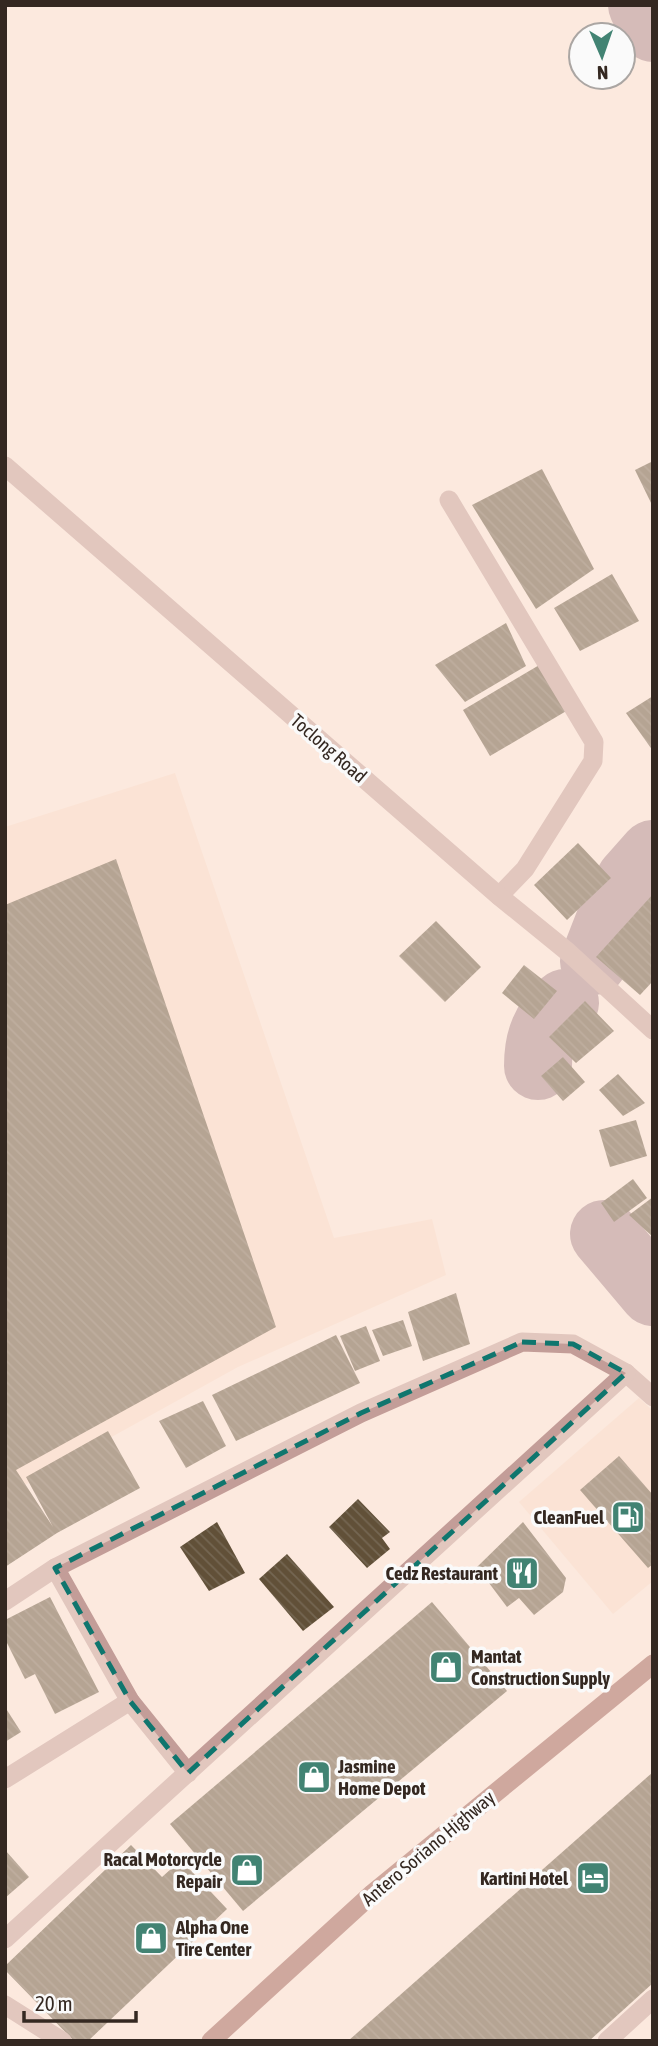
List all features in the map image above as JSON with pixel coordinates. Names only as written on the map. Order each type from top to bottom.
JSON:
[{"type":"main road","name":"Antero Soriano Highway","points":[[211,2041],[373,1893],[653,1664]]},
{"type":"street","name":"Toclong Road","points":[[5,466],[499,896],[650,1021]]},
{"type":"street","points":[[449,500],[594,742],[593,761],[525,869],[499,896]]},
{"type":"street","points":[[5,1601],[55,1569],[361,1413],[522,1342],[573,1344],[625,1373],[653,1397]]},
{"type":"street","points":[[5,1938],[625,1373]]},
{"type":"street","points":[[55,1569],[130,1701],[188,1773]]},
{"type":"street","points":[[5,1779],[130,1701]]},
{"type":"street","points":[[607,2041],[653,1999]]},
{"type":"street","points":[[5,2005],[62,2041]]},
{"type":"highlighted area","points":[[522,1342],[573,1344],[626,1373],[188,1773],[130,1701],[55,1568],[361,1413]]},
{"type":"shaded area","points":[[175,773],[334,1238],[432,1219],[446,1275],[238,1367],[5,1496],[5,827]]},
{"type":"shaded area","points":[[639,1398],[653,1411],[653,1581],[613,1614],[519,1502]]},
{"type":"building","points":[[653,461],[653,507],[635,470]]},
{"type":"building","points":[[542,469],[594,569],[536,609],[472,505]]},
{"type":"building","points":[[612,574],[639,621],[580,651],[554,608]]},
{"type":"building","points":[[506,623],[526,666],[465,702],[435,665]]},
{"type":"building","points":[[541,664],[568,710],[490,756],[463,710]]},
{"type":"building","points":[[653,696],[653,751],[626,713]]},
{"type":"building","points":[[578,843],[611,878],[567,920],[534,885]]},
{"type":"building","points":[[116,859],[276,1327],[16,1470],[53,1527],[26,1477],[108,1431],[140,1488],[57,1533],[5,1567],[5,905]]},
{"type":"building","points":[[653,894],[653,981],[640,995],[596,957]]},
{"type":"building","points":[[436,921],[481,967],[445,1002],[399,956]]},
{"type":"building","points":[[524,965],[557,991],[534,1019],[502,993]]},
{"type":"building","points":[[585,1001],[614,1031],[576,1063],[549,1037]]},
{"type":"building","points":[[563,1057],[585,1082],[563,1101],[541,1076]]},
{"type":"building","points":[[618,1074],[645,1103],[623,1116],[599,1090]]},
{"type":"building","points":[[636,1120],[647,1156],[610,1167],[599,1130]]},
{"type":"building","points":[[633,1179],[647,1198],[614,1222],[601,1203]]},
{"type":"building","points":[[653,1197],[653,1237],[629,1215]]},
{"type":"building","points":[[456,1293],[470,1344],[423,1361],[408,1312]]},
{"type":"building","points":[[403,1320],[412,1346],[383,1356],[372,1330]]},
{"type":"building","points":[[366,1326],[380,1361],[355,1371],[340,1336]]},
{"type":"building","points":[[336,1335],[360,1383],[236,1441],[212,1395]]},
{"type":"building","points":[[203,1401],[226,1446],[186,1468],[159,1421]]},
{"type":"building","name":"CleanFuel","points":[[619,1456],[653,1495],[653,1564],[648,1568],[580,1490]]},
{"type":"building","points":[[358,1499],[390,1532],[382,1538],[390,1549],[367,1568],[329,1527]]},
{"type":"building","points":[[217,1522],[245,1573],[209,1591],[180,1547]]},
{"type":"building","name":"Cedz Restaurant","points":[[523,1522],[566,1578],[563,1592],[534,1615],[519,1598],[507,1607],[477,1567]]},
{"type":"building","points":[[287,1554],[334,1607],[303,1631],[259,1579]]},
{"type":"building","points":[[50,1597],[99,1692],[55,1714],[35,1674],[25,1679],[5,1639],[5,1620]]},
{"type":"building","name":"Jasmine Home Depot","points":[[432,1602],[507,1691],[243,1911],[170,1824]]},
{"type":"building","points":[[5,1707],[21,1732],[5,1742]]},
{"type":"building","name":"Kartini Hotel","points":[[653,1772],[653,1983],[589,2041],[348,2041]]},
{"type":"building","points":[[131,1845],[162,1877],[181,1860],[227,1909],[88,2041],[74,2041],[5,1970],[5,1966]]},
{"type":"building","points":[[5,1850],[29,1877],[5,1898]]},
{"type":"waterway","points":[[642,5],[653,28]]},
{"type":"waterway","points":[[594,961],[630,880],[653,854]]},
{"type":"waterway","points":[[538,1066],[539,1047],[544,1031],[565,1003]]},
{"type":"waterway","points":[[604,1234],[653,1292]]},
{"type":"place","name":"CleanFuel","points":[[628,1517]]},
{"type":"place","name":"Cedz Restaurant","points":[[522,1573]]},
{"type":"place","name":"Mantat Construction Supply","points":[[446,1667]]},
{"type":"place","name":"Jasmine Home Depot","points":[[314,1777]]},
{"type":"place","name":"Racal Motorcycle Repair","points":[[247,1870]]},
{"type":"place","name":"Kartini Hotel","points":[[593,1878]]},
{"type":"place","name":"Alpha One Tire Center","points":[[151,1938]]}]
